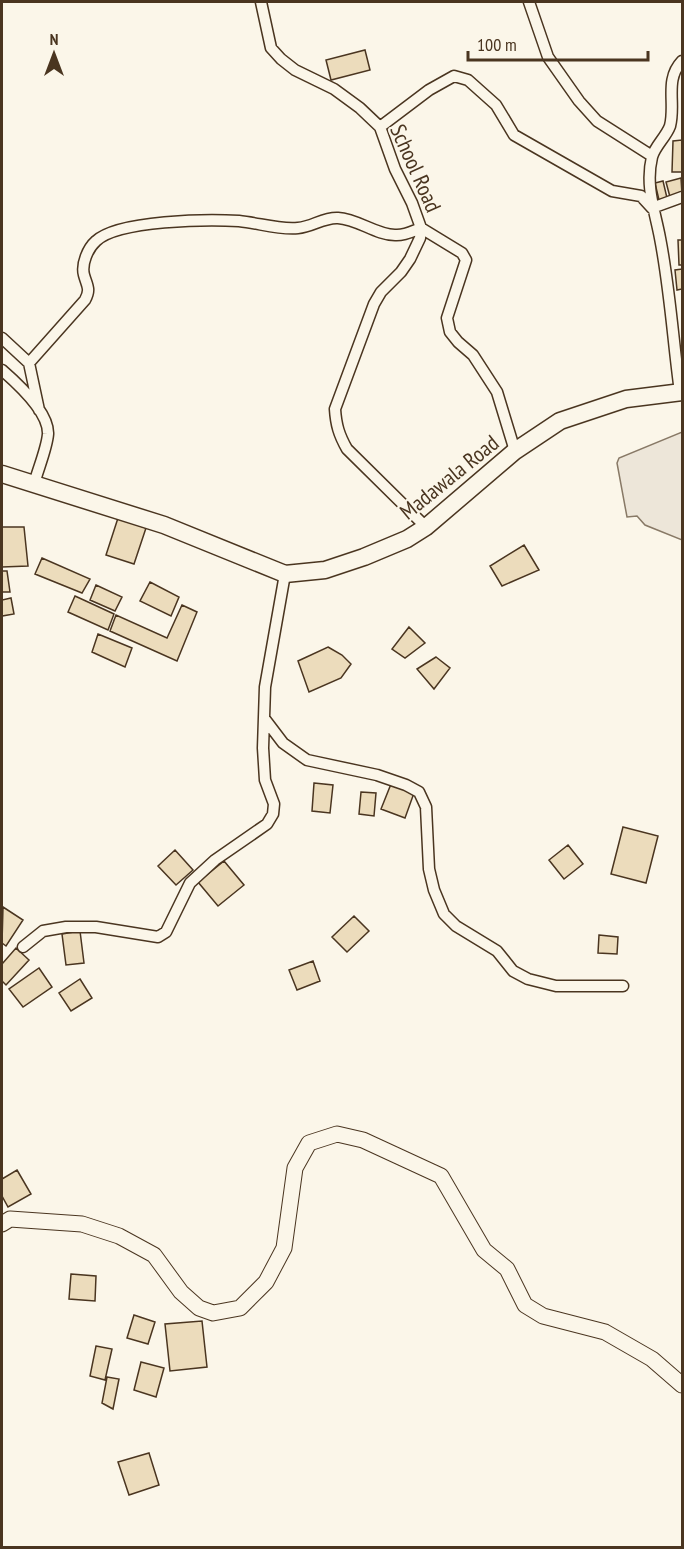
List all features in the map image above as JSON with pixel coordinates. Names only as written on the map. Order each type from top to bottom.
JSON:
[{"type":"main road","name":"Madawala Road","points":[[2,474],[164,525],[285,574],[325,570],[364,557],[408,538],[426,527],[515,451],[560,421],[601,406],[634,398],[681,392]]},
{"type":"street","name":"School Road","points":[[261,2],[272,48],[281,59],[295,69],[334,89],[360,108],[380,127],[394,169],[412,202],[421,228],[420,238],[410,259],[401,272],[381,292],[374,304],[335,410],[339,436],[347,449],[426,527]]},
{"type":"street","points":[[529,2],[548,57],[579,101],[597,121],[652,156]]},
{"type":"street","points":[[681,392],[660,237],[652,208],[649,180],[652,156],[670,126],[671,81],[676,67],[682,61]]},
{"type":"street","points":[[380,127],[429,90],[454,76],[468,80],[496,105],[514,135],[612,191],[641,196],[652,208]]},
{"type":"street","points":[[652,208],[682,197]]},
{"type":"street","points":[[30,363],[85,300],[89,287],[84,275],[85,259],[96,241],[110,233],[151,223],[231,221],[298,228],[327,219],[339,218],[394,236],[421,228],[462,253],[466,260],[447,318],[450,332],[473,355],[497,392],[515,451]]},
{"type":"street","points":[[2,338],[30,363],[39,410],[48,432],[34,484]]},
{"type":"street","points":[[2,370],[39,410]]},
{"type":"street","points":[[22,947],[43,931],[66,927],[96,927],[158,937],[166,932],[190,883],[215,860],[267,824],[273,814],[274,804],[265,780],[265,687],[285,574]]},
{"type":"street","points":[[264,718],[283,743],[307,760],[377,775],[419,792],[426,807],[429,869],[434,890],[444,914],[456,926],[497,951],[513,971],[528,980],[556,986],[623,986]]},
{"type":"street","points":[[2,1224],[10,1220],[82,1224],[118,1236],[154,1255],[181,1292],[198,1308],[213,1313],[240,1308],[266,1282],[284,1248],[295,1168],[309,1143],[337,1134],[363,1140],[441,1176],[484,1250],[507,1269],[525,1305],[543,1317],[605,1332],[652,1359],[682,1385]]},
{"type":"shaded area","points":[[682,432],[682,540],[645,525],[637,516],[627,517],[617,463],[619,458]]},
{"type":"building","points":[[365,50],[370,70],[331,80],[326,60]]},
{"type":"building","points":[[682,140],[682,172],[672,172],[673,141]]},
{"type":"building","points":[[681,178],[682,194],[670,197],[666,182]]},
{"type":"building","points":[[663,181],[667,198],[659,200],[655,183]]},
{"type":"building","points":[[678,240],[682,240],[682,265],[679,265]]},
{"type":"building","points":[[682,269],[682,289],[677,290],[675,270]]},
{"type":"building","points":[[118,518],[146,528],[134,564],[106,555]]},
{"type":"building","points":[[2,527],[24,527],[28,566],[2,567]]},
{"type":"building","points":[[524,545],[539,570],[502,586],[490,566]]},
{"type":"building","points":[[42,558],[90,579],[82,593],[35,574]]},
{"type":"building","points":[[2,571],[7,571],[10,592],[2,592]]},
{"type":"building","points":[[150,582],[179,597],[171,616],[140,601]]},
{"type":"building","points":[[96,585],[122,597],[115,611],[90,600]]},
{"type":"building","points":[[75,596],[114,614],[108,630],[68,612]]},
{"type":"building","points":[[11,598],[14,614],[2,616],[2,600]]},
{"type":"building","points":[[182,605],[197,612],[177,661],[110,631],[116,615],[167,638]]},
{"type":"building","points":[[409,627],[425,643],[405,658],[392,649]]},
{"type":"building","points":[[98,634],[132,648],[125,667],[92,652]]},
{"type":"building","points":[[328,647],[342,655],[351,664],[341,678],[309,692],[298,661]]},
{"type":"building","points":[[436,657],[450,668],[434,689],[417,669]]},
{"type":"building","points":[[314,783],[333,785],[330,813],[312,811]]},
{"type":"building","points":[[391,784],[414,793],[405,818],[381,809]]},
{"type":"building","points":[[361,792],[376,793],[374,816],[359,814]]},
{"type":"building","points":[[623,827],[658,836],[646,883],[611,874]]},
{"type":"building","points":[[568,845],[583,864],[564,879],[549,860]]},
{"type":"building","points":[[175,850],[193,870],[176,885],[158,866]]},
{"type":"building","points":[[224,861],[244,885],[218,906],[198,882]]},
{"type":"building","points":[[3,907],[23,920],[6,946],[2,943]]},
{"type":"building","points":[[354,916],[369,931],[347,952],[332,937]]},
{"type":"building","points":[[80,931],[84,963],[66,965],[62,934]]},
{"type":"building","points":[[599,935],[618,937],[617,954],[598,953]]},
{"type":"building","points":[[16,948],[29,960],[6,985],[2,981],[2,964]]},
{"type":"building","points":[[313,961],[320,981],[297,990],[289,970]]},
{"type":"building","points":[[39,968],[52,987],[23,1007],[9,989]]},
{"type":"building","points":[[80,979],[92,998],[71,1011],[59,993]]},
{"type":"building","points":[[17,1170],[31,1194],[8,1207],[2,1196],[2,1179]]},
{"type":"building","points":[[71,1274],[96,1276],[95,1301],[69,1299]]},
{"type":"building","points":[[134,1315],[155,1322],[148,1344],[127,1338]]},
{"type":"building","points":[[202,1321],[207,1367],[170,1371],[165,1324]]},
{"type":"building","points":[[96,1346],[112,1349],[105,1380],[90,1376]]},
{"type":"building","points":[[141,1362],[164,1368],[156,1397],[134,1390]]},
{"type":"building","points":[[107,1377],[119,1379],[113,1409],[102,1403]]},
{"type":"building","points":[[149,1453],[159,1485],[129,1495],[118,1462]]}]
